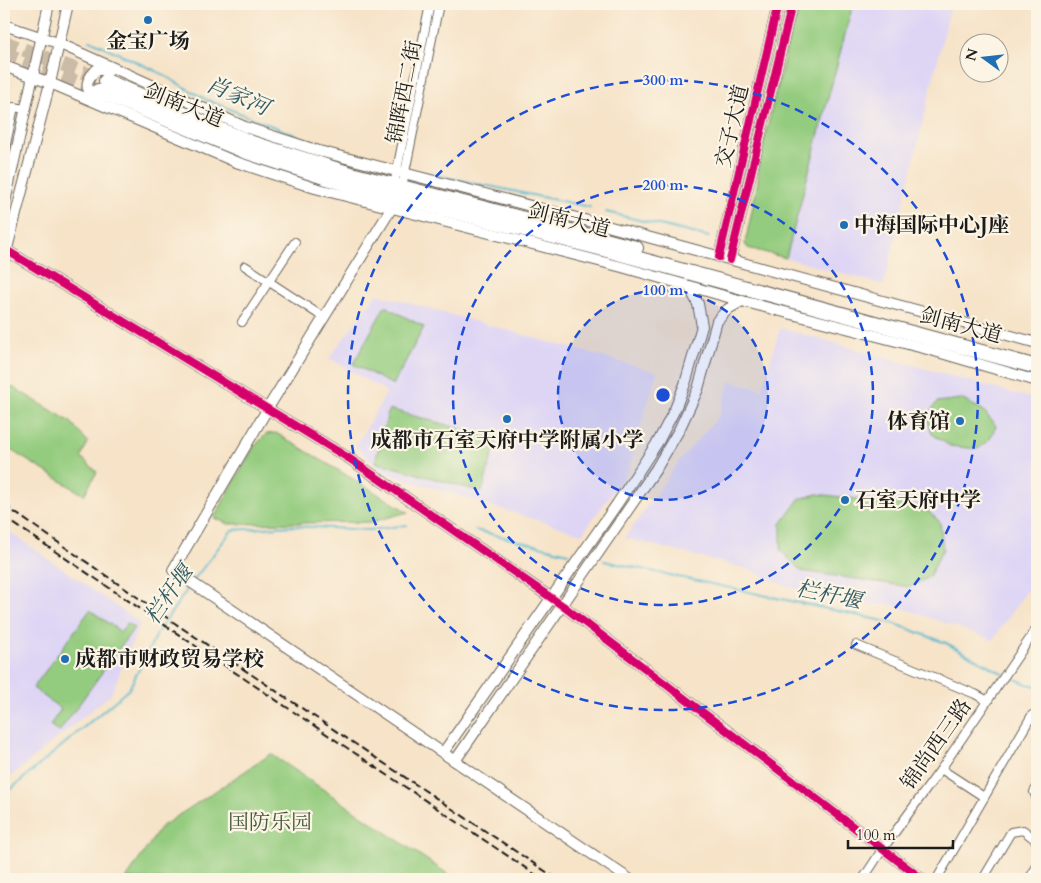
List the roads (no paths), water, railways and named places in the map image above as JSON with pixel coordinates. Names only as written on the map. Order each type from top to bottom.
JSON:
[{"type":"highway","name":"剑南大道","points":[[102,86],[244,151],[1037,367]]},
{"type":"highway","name":"剑南大道","points":[[352,180],[400,179],[567,229],[1037,357]]},
{"type":"main road","points":[[4,206],[49,4]]},
{"type":"main road","points":[[68,4],[50,84],[5,255],[268,408],[350,459],[563,606],[922,879]]},
{"type":"main road","name":"交子大道","points":[[719,257],[778,4]]},
{"type":"main road","name":"交子大道","points":[[730,260],[792,4]]},
{"type":"main road","points":[[4,25],[58,43],[245,127],[400,179],[596,223],[1037,343]]},
{"type":"main road","points":[[4,66],[236,162],[315,188],[622,267],[742,301],[931,350],[1037,381]]},
{"type":"main road","points":[[106,108],[88,91],[88,78],[96,70],[106,69],[121,72]]},
{"type":"main road","points":[[320,151],[352,180]]},
{"type":"main road","points":[[315,188],[352,180]]},
{"type":"main road","points":[[391,209],[323,316],[173,570],[629,879]]},
{"type":"main road","points":[[567,229],[596,223]]},
{"type":"main road","points":[[599,248],[622,267]]},
{"type":"main road","points":[[443,753],[649,456],[675,409],[685,384],[702,326],[698,304],[689,286]]},
{"type":"main road","points":[[455,761],[656,469],[679,430],[698,389],[717,321],[728,309],[742,301]]},
{"type":"street","name":"锦晖西二街","points":[[400,179],[430,4]]},
{"type":"street","name":"锦晖西二街","points":[[400,179],[439,4]]},
{"type":"street","points":[[4,153],[14,107],[25,109]]},
{"type":"street","points":[[242,322],[295,242]]},
{"type":"street","points":[[245,266],[323,316]]},
{"type":"street","name":"锦尚西三路","points":[[863,879],[1037,628]]},
{"type":"street","points":[[856,645],[976,694],[988,701]]},
{"type":"street","points":[[941,879],[938,877],[1032,715],[1037,716]]},
{"type":"street","points":[[941,769],[984,798]]},
{"type":"street","points":[[1037,787],[1034,792],[1037,799]]},
{"type":"street","points":[[983,879],[1011,832],[1023,830],[1037,842]]},
{"type":"street","points":[[1029,879],[1037,866]]},
{"type":"waterway","name":"肖家河","points":[[4,14],[12,17]]},
{"type":"waterway","name":"肖家河","points":[[90,40],[158,72],[207,100],[310,141],[381,161]]},
{"type":"waterway","name":"肖家河","points":[[421,172],[590,207]]},
{"type":"waterway","name":"肖家河","points":[[606,212],[709,237]]},
{"type":"waterway","name":"栏杆堰","points":[[193,581],[232,530],[293,526],[370,530],[407,525]]},
{"type":"waterway","name":"栏杆堰","points":[[475,530],[568,553]]},
{"type":"waterway","name":"栏杆堰","points":[[604,561],[893,623],[946,643],[1004,674]]},
{"type":"waterway","name":"栏杆堰","points":[[4,795],[129,689],[159,630],[189,587]]},
{"type":"waterway","name":"栏杆堰","points":[[1008,676],[1037,686]]},
{"type":"tunnel","points":[[4,42],[106,81]]},
{"type":"tunnel","points":[[4,53],[98,91]]},
{"type":"railway","points":[[4,505],[179,626],[557,879]]},
{"type":"railway","points":[[4,517],[542,879]]},
{"type":"place","name":"金宝广场","points":[[148,20]]},
{"type":"place","name":"中海国际中心J座","points":[[844,225]]},
{"type":"place","name":"成都市石室天府中学附属小学","points":[[507,419]]},
{"type":"place","name":"体育馆","points":[[960,421]]},
{"type":"place","name":"石室天府中学","points":[[845,500]]},
{"type":"place","name":"成都市财政贸易学校","points":[[65,659]]},
{"type":"park label","name":"国防乐园","points":[[270,822]]}]
